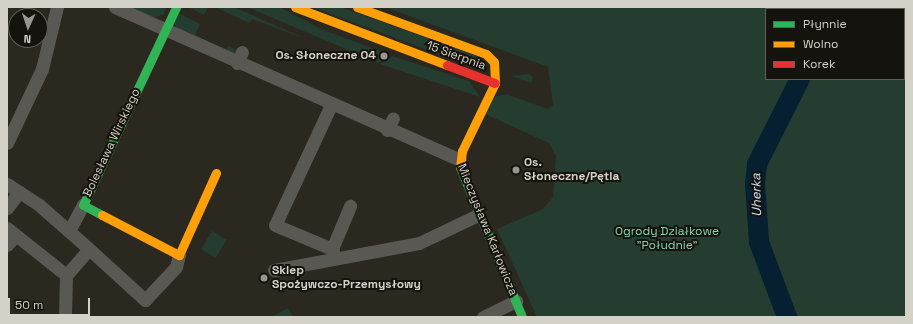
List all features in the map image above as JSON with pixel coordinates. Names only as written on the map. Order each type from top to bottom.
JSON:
[{"type":"street","points":[[7,143],[42,69],[57,7]]},
{"type":"street","points":[[115,7],[165,31],[239,58],[331,105],[275,225],[333,254]]},
{"type":"street","name":"Bolesława Wirskiego","points":[[176,7],[83,205],[179,255]]},
{"type":"street","name":"15 Sierpnia","points":[[295,7],[495,83],[494,62],[486,54],[357,7]]},
{"type":"street","points":[[460,160],[495,83]]},
{"type":"street","name":"Mieczysława Karłowicza","points":[[331,105],[460,160],[478,215],[522,317]]},
{"type":"street","points":[[387,130],[393,118]]},
{"type":"street","points":[[7,184],[69,231],[145,300],[176,267],[179,255],[216,173]]},
{"type":"street","points":[[7,208],[19,192]]},
{"type":"street","points":[[69,231],[83,205]]},
{"type":"street","points":[[333,254],[350,206]]},
{"type":"street","points":[[274,270],[333,254],[419,243],[478,215]]},
{"type":"street","points":[[10,236],[66,275]]},
{"type":"street","points":[[65,317],[66,275],[89,249]]},
{"type":"street","points":[[483,317],[516,301]]},
{"type":"green space","points":[[124,7],[164,7],[166,9],[163,15],[152,18]]},
{"type":"green space","points":[[188,7],[208,7],[204,15]]},
{"type":"green space","points":[[215,7],[234,7],[306,39],[252,19],[249,23]]},
{"type":"green space","points":[[247,7],[279,7],[321,29],[380,51],[379,55],[386,57],[379,63]]},
{"type":"green space","points":[[312,7],[340,7],[474,55],[485,66],[438,54]]},
{"type":"green space","name":"Ogrody Działkowe \"Południe\"","points":[[385,7],[836,7],[765,8],[765,80],[800,80],[754,176],[802,80],[905,80],[905,8],[837,7],[906,7],[906,317],[537,317],[497,229],[543,209],[549,202],[553,197],[556,156],[549,143],[485,114],[494,97],[506,94],[548,109],[553,105],[548,67]]},
{"type":"green space","points":[[180,14],[200,24],[195,35],[226,50],[228,46],[238,50],[232,54],[176,29],[174,21]]},
{"type":"green space","points":[[392,56],[469,81],[480,97],[380,64]]},
{"type":"green space","points":[[529,74],[533,77],[531,83],[511,76]]},
{"type":"green space","points":[[212,231],[227,240],[216,258],[201,249]]},
{"type":"green space","points":[[288,308],[293,317],[271,317]]},
{"type":"waterway","name":"Uherka","points":[[787,317],[759,242],[755,184],[757,164],[799,80]]},
{"type":"traffic: fast","points":[[102,215],[83,205],[176,7]]},
{"type":"traffic: fast","points":[[460,167],[522,317]]},
{"type":"traffic: slow","points":[[295,7],[447,65]]},
{"type":"traffic: slow","points":[[357,7],[486,54],[494,62],[495,83],[462,151],[460,167]]},
{"type":"traffic: slow","points":[[102,215],[179,255],[216,173]]},
{"type":"traffic: jam","points":[[447,65],[495,83]]},
{"type":"place","name":"Os. Słoneczne 04","points":[[384,56]]},
{"type":"place","name":"Os. Słoneczne/Pętla","points":[[516,170]]},
{"type":"place","name":"Sklep Spożywczo-Przemysłowy","points":[[264,278]]}]
